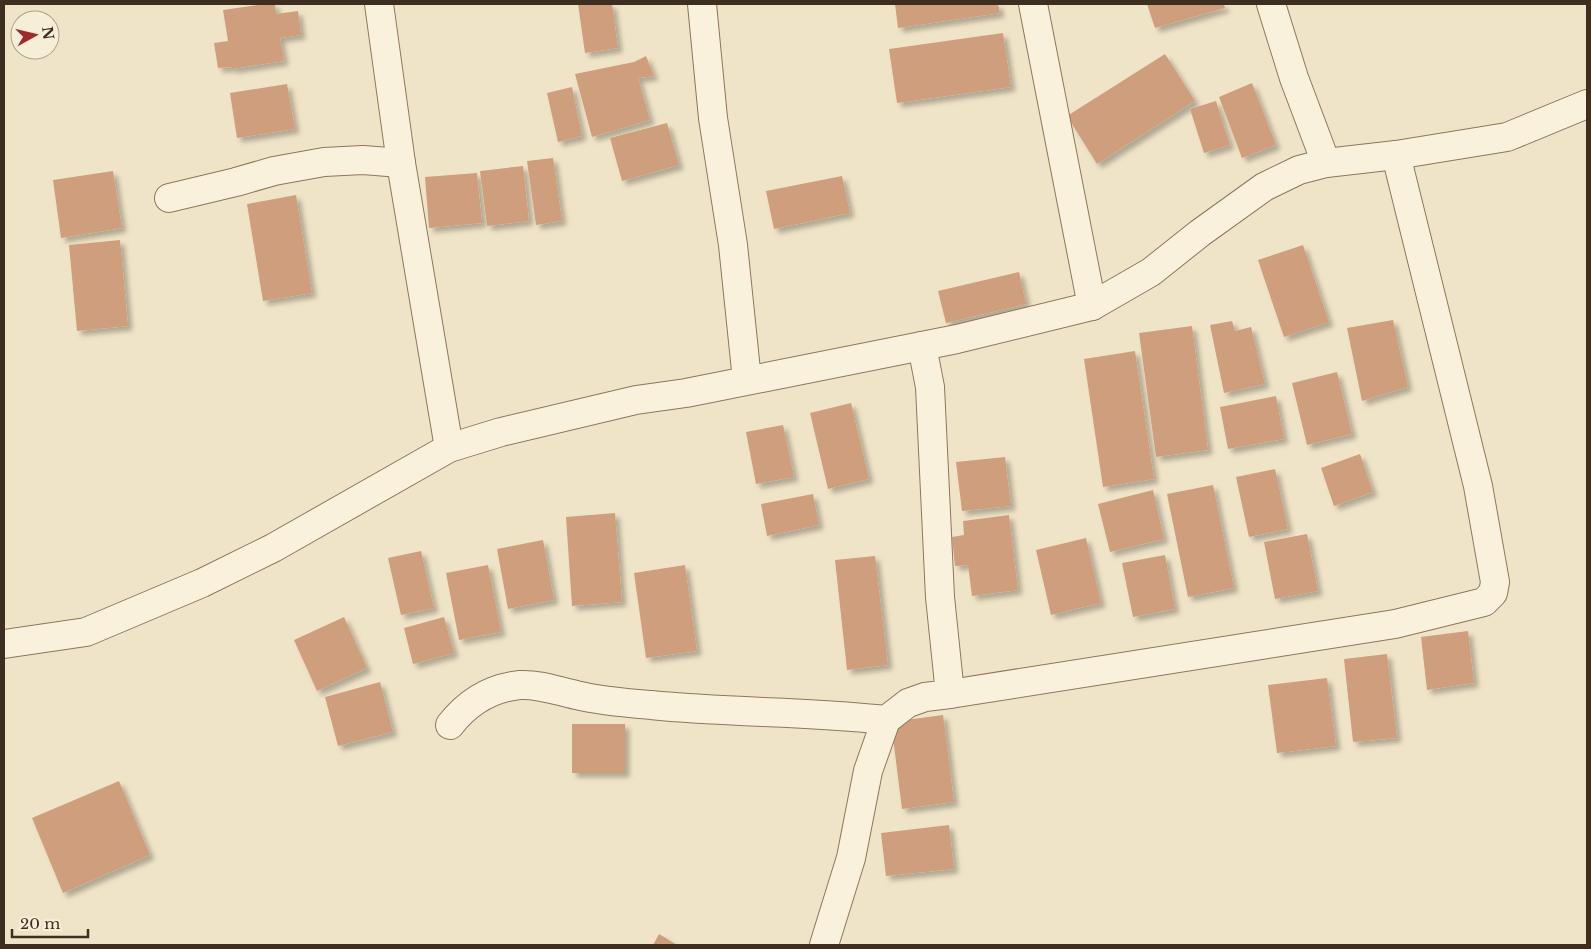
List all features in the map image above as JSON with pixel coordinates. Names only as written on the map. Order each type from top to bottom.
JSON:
[{"type":"street","points":[[379,4],[401,163],[449,448]]},
{"type":"street","points":[[702,4],[713,118],[733,245],[746,380]]},
{"type":"street","points":[[1033,4],[1092,306]]},
{"type":"street","points":[[1271,4],[1294,78],[1326,163]]},
{"type":"street","points":[[4,644],[86,632],[202,583],[273,548],[449,448],[501,432],[636,400],[922,346],[1044,319],[1092,306],[1151,272],[1200,233],[1264,187],[1299,170],[1326,163],[1396,155],[1507,137],[1587,104]]},
{"type":"street","points":[[824,945],[851,858],[868,771],[886,720],[908,703],[926,697],[1395,624],[1484,602],[1493,593],[1495,582],[1478,486],[1396,155]]},
{"type":"street","points":[[169,198],[274,171],[324,162],[363,160],[401,163]]},
{"type":"street","points":[[922,346],[930,387],[940,597],[950,694]]},
{"type":"street","points":[[450,726],[461,712],[481,696],[499,689],[520,685],[543,686],[577,696],[658,706],[702,710],[831,714],[886,720]]},
{"type":"building","points":[[275,4],[276,14],[298,11],[301,35],[280,38],[284,61],[232,69],[232,67],[218,68],[214,43],[228,41],[223,10]]},
{"type":"building","points":[[578,4],[612,4],[618,48],[585,53]]},
{"type":"building","points":[[895,4],[998,4],[1000,13],[898,28]]},
{"type":"building","points":[[1147,4],[1224,4],[1225,8],[1155,28]]},
{"type":"building","points":[[1003,33],[1011,87],[897,103],[889,49]]},
{"type":"building","points":[[1165,54],[1195,101],[1097,164],[1067,116]]},
{"type":"building","points":[[646,56],[654,76],[638,78],[650,120],[592,137],[575,74],[634,62]]},
{"type":"building","points":[[1252,83],[1276,145],[1242,158],[1219,97]]},
{"type":"building","points":[[287,84],[295,129],[237,138],[230,93]]},
{"type":"building","points":[[572,87],[582,136],[558,142],[547,93]]},
{"type":"building","points":[[1216,101],[1230,145],[1204,153],[1190,109]]},
{"type":"building","points":[[667,123],[679,165],[622,181],[610,138]]},
{"type":"building","points":[[553,158],[562,221],[536,225],[527,161]]},
{"type":"building","points":[[523,166],[529,221],[487,226],[480,171]]},
{"type":"building","points":[[113,171],[122,228],[61,238],[53,180]]},
{"type":"building","points":[[477,173],[482,223],[429,228],[425,177]]},
{"type":"building","points":[[842,176],[850,213],[774,229],[766,191]]},
{"type":"building","points":[[296,195],[312,293],[263,301],[247,204]]},
{"type":"building","points":[[120,240],[128,326],[77,331],[69,245]]},
{"type":"building","points":[[1303,245],[1329,322],[1284,337],[1258,260]]},
{"type":"building","points":[[1019,272],[1026,304],[946,323],[938,291]]},
{"type":"building","points":[[1393,320],[1408,387],[1362,401],[1347,328]]},
{"type":"building","points":[[1232,321],[1235,331],[1251,327],[1265,384],[1224,393],[1210,325]]},
{"type":"building","points":[[1192,326],[1208,450],[1156,457],[1139,333]]},
{"type":"building","points":[[1135,351],[1154,479],[1103,487],[1084,359]]},
{"type":"building","points":[[1337,372],[1352,434],[1307,445],[1292,383]]},
{"type":"building","points":[[1276,396],[1284,439],[1228,449],[1220,407]]},
{"type":"building","points":[[851,403],[869,479],[828,489],[810,413]]},
{"type":"building","points":[[783,425],[794,477],[756,484],[746,432]]},
{"type":"building","points":[[1360,454],[1373,492],[1334,506],[1321,468]]},
{"type":"building","points":[[1005,457],[1011,506],[962,511],[956,462]]},
{"type":"building","points":[[1275,469],[1288,529],[1249,537],[1236,477]]},
{"type":"building","points":[[1213,485],[1234,588],[1188,597],[1167,494]]},
{"type":"building","points":[[1153,490],[1164,539],[1110,552],[1098,504]]},
{"type":"building","points":[[813,494],[819,525],[767,536],[761,504]]},
{"type":"building","points":[[615,513],[622,602],[572,606],[566,517]]},
{"type":"building","points":[[1009,515],[1018,590],[972,596],[968,565],[955,566],[952,537],[964,535],[963,521]]},
{"type":"building","points":[[1307,534],[1318,591],[1275,599],[1264,542]]},
{"type":"building","points":[[1086,538],[1101,603],[1051,615],[1036,550]]},
{"type":"building","points":[[543,540],[554,600],[508,609],[497,549]]},
{"type":"building","points":[[421,551],[434,608],[401,615],[388,558]]},
{"type":"building","points":[[1165,555],[1175,609],[1133,617],[1122,563]]},
{"type":"building","points":[[875,556],[888,665],[847,670],[835,560]]},
{"type":"building","points":[[488,565],[501,632],[459,640],[446,573]]},
{"type":"building","points":[[685,565],[697,651],[646,658],[634,573]]},
{"type":"building","points":[[344,617],[367,668],[317,691],[294,640]]},
{"type":"building","points":[[444,617],[454,653],[413,664],[404,628]]},
{"type":"building","points":[[1468,631],[1474,683],[1427,690],[1421,637]]},
{"type":"building","points":[[1387,654],[1397,738],[1353,742],[1344,659]]},
{"type":"building","points":[[1327,678],[1336,746],[1277,753],[1268,685]]},
{"type":"building","points":[[380,682],[393,732],[338,746],[325,697]]},
{"type":"building","points":[[943,715],[954,802],[902,809],[891,722]]},
{"type":"building","points":[[572,724],[625,724],[625,773],[572,773]]},
{"type":"building","points":[[119,781],[150,855],[63,893],[32,818]]},
{"type":"building","points":[[949,825],[954,869],[886,876],[881,833]]},
{"type":"building","points":[[659,934],[677,945],[653,945]]}]
